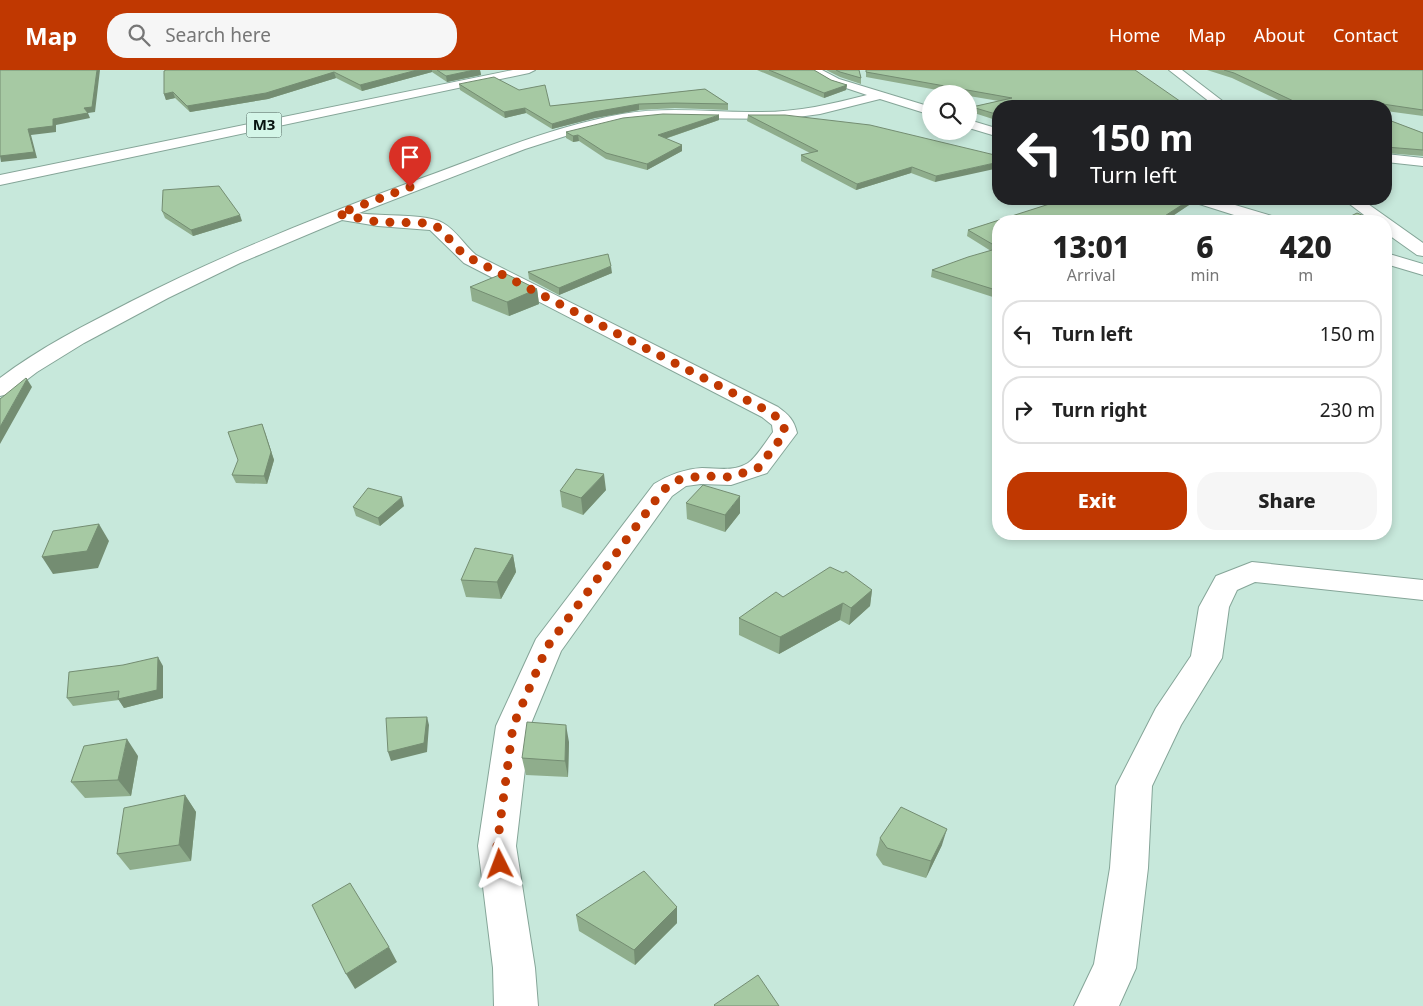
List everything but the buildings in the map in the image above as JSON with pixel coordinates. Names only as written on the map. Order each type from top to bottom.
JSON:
[{"type":"street","name":"M3","points":[[0,180],[529,70]]},
{"type":"street","points":[[813,70],[835,81],[922,108]]},
{"type":"street","points":[[1175,70],[1215,100]]},
{"type":"street","points":[[0,389],[18,374],[90,330],[189,278],[338,214],[578,127],[626,117],[665,114],[785,115],[881,95]]},
{"type":"street","points":[[977,126],[992,131]]},
{"type":"street","points":[[1392,159],[1423,162]]},
{"type":"street","points":[[1218,205],[1250,215]]},
{"type":"street","points":[[1359,205],[1373,215]]},
{"type":"street","points":[[338,214],[378,222],[426,223],[436,226],[459,250],[470,258],[770,412],[783,422],[785,433],[758,468],[731,477],[701,476],[678,480],[663,490],[547,647],[513,726],[497,846],[514,968],[516,1006]]},
{"type":"street","points":[[1392,229],[1423,251]]},
{"type":"street","points":[[1392,260],[1423,270]]},
{"type":"street","points":[[1096,1006],[1115,968],[1129,868],[1134,786],[1168,718],[1206,658],[1214,607],[1226,583],[1252,572],[1423,590]]},
{"type":"route","points":[[410,187],[338,214],[378,222],[426,223],[436,226],[459,250],[470,258],[770,412],[783,422],[785,433],[758,468],[731,477],[701,476],[678,480],[663,490],[547,647],[513,726],[497,846],[500,864]]}]
